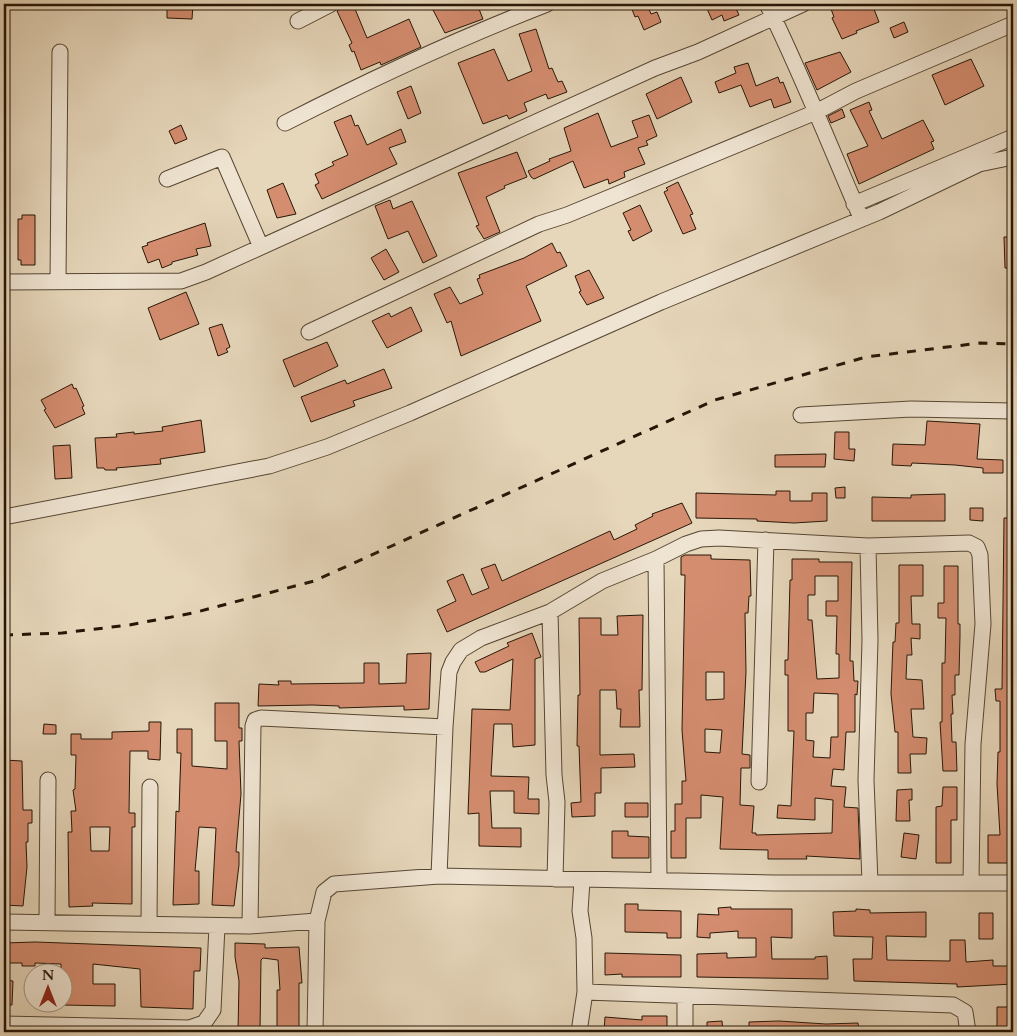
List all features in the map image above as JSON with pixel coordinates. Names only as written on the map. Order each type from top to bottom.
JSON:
[{"type":"street","points":[[298,21],[331,4]]},
{"type":"street","points":[[285,123],[363,83],[460,38],[547,4]]},
{"type":"street","points":[[4,282],[181,281],[260,248],[655,68],[698,52],[770,10],[802,4]]},
{"type":"street","points":[[770,10],[779,34],[788,46],[861,218]]},
{"type":"street","points":[[309,332],[539,224],[567,215],[816,112],[856,91],[1013,24]]},
{"type":"street","points":[[58,281],[60,52]]},
{"type":"street","points":[[854,204],[1013,136]]},
{"type":"street","points":[[167,179],[222,158],[260,248]]},
{"type":"street","points":[[4,517],[270,466],[327,447],[410,413],[661,302],[701,288],[979,164],[1013,158]]},
{"type":"street","points":[[801,415],[911,408],[1013,411]]},
{"type":"street","points":[[439,876],[449,672],[461,650],[481,638],[550,612],[602,581],[701,539],[766,540],[868,546],[969,543],[977,547],[980,555],[983,624],[972,744],[971,882]]},
{"type":"street","points":[[759,782],[766,540]]},
{"type":"street","points":[[868,546],[870,640],[866,780],[870,882]]},
{"type":"street","points":[[656,559],[659,880]]},
{"type":"street","points":[[550,612],[556,802],[555,879]]},
{"type":"street","points":[[250,926],[253,726],[255,720],[260,718],[445,727]]},
{"type":"street","points":[[47,921],[48,780]]},
{"type":"street","points":[[149,924],[150,787]]},
{"type":"street","points":[[315,1032],[316,921],[324,892],[334,884],[439,876],[582,881],[659,880],[774,884],[870,882],[1013,883]]},
{"type":"street","points":[[579,1032],[585,992],[584,938],[580,911],[582,881]]},
{"type":"street","points":[[4,922],[47,921],[250,926],[316,921]]},
{"type":"street","points":[[4,1024],[189,1028],[204,1023],[213,1010],[217,926]]},
{"type":"street","points":[[585,992],[953,1005],[965,1012],[968,1032]]},
{"type":"street","points":[[685,996],[685,1032]]},
{"type":"building","points":[[167,4],[193,4],[192,19],[167,18]]},
{"type":"building","points":[[348,4],[353,4],[367,38],[409,19],[421,47],[381,65],[380,62],[361,70],[354,51],[352,52],[349,45],[352,43],[337,11]]},
{"type":"building","points":[[443,4],[477,4],[483,19],[445,33],[432,8]]},
{"type":"building","points":[[630,4],[647,4],[651,14],[657,12],[661,22],[644,30],[638,16],[635,17]]},
{"type":"building","points":[[705,4],[734,4],[739,15],[724,21],[722,15],[712,20]]},
{"type":"building","points":[[842,4],[872,4],[879,22],[842,39],[832,18],[834,17],[831,9]]},
{"type":"building","points":[[904,22],[908,32],[894,38],[890,28]]},
{"type":"building","points":[[536,29],[549,69],[552,68],[558,82],[562,81],[567,92],[548,99],[546,94],[524,103],[527,111],[509,119],[507,115],[483,124],[458,63],[494,49],[508,81],[532,71],[519,34]]},
{"type":"building","points":[[840,52],[851,72],[817,90],[805,63]]},
{"type":"building","points":[[971,59],[984,86],[945,105],[932,75]]},
{"type":"building","points":[[748,63],[756,86],[778,77],[780,83],[783,82],[791,102],[774,108],[771,99],[750,107],[741,85],[719,93],[715,82],[736,73],[734,67]]},
{"type":"building","points":[[681,77],[692,102],[657,119],[646,94]]},
{"type":"building","points":[[411,86],[421,113],[408,119],[397,92]]},
{"type":"building","points":[[869,102],[872,110],[869,111],[882,139],[923,120],[934,141],[931,142],[934,149],[859,184],[847,154],[868,146],[850,110]]},
{"type":"building","points":[[842,109],[845,117],[831,123],[828,116]]},
{"type":"building","points":[[598,113],[611,147],[638,137],[632,121],[649,115],[657,136],[646,141],[648,145],[638,148],[645,164],[624,172],[625,177],[609,184],[608,179],[584,188],[573,161],[534,179],[531,177],[528,171],[550,161],[549,159],[571,151],[564,128]]},
{"type":"building","points":[[351,115],[355,126],[358,125],[367,145],[401,129],[406,142],[389,148],[397,164],[322,199],[315,185],[319,183],[315,174],[334,165],[332,162],[348,155],[334,122]]},
{"type":"building","points":[[181,125],[187,139],[175,144],[169,131]]},
{"type":"building","points":[[517,152],[527,177],[504,186],[505,188],[486,197],[500,232],[484,239],[476,226],[479,225],[458,173]]},
{"type":"building","points":[[678,182],[693,214],[690,215],[696,229],[683,234],[664,192],[668,190],[666,188]]},
{"type":"building","points":[[283,183],[296,214],[277,218],[267,190]]},
{"type":"building","points":[[390,200],[393,209],[412,201],[437,256],[423,263],[408,231],[388,239],[375,206]]},
{"type":"building","points":[[640,205],[652,231],[633,241],[628,231],[631,230],[623,213]]},
{"type":"building","points":[[22,215],[35,215],[35,265],[21,265],[21,260],[18,260],[18,219],[22,219]]},
{"type":"building","points":[[205,223],[211,246],[196,249],[198,255],[172,262],[172,264],[162,268],[159,259],[148,263],[142,247],[148,245],[147,243]]},
{"type":"building","points":[[1004,237],[1013,237],[1013,268],[1005,268]]},
{"type":"building","points":[[552,243],[557,253],[560,252],[567,266],[526,286],[541,321],[461,356],[451,321],[447,323],[434,294],[450,287],[460,304],[483,294],[477,279],[480,278],[479,275],[524,258]]},
{"type":"building","points":[[386,249],[399,272],[384,280],[371,258]]},
{"type":"building","points":[[589,270],[604,298],[587,305],[579,292],[581,291],[575,276]]},
{"type":"building","points":[[186,292],[199,324],[160,340],[148,308]]},
{"type":"building","points":[[411,307],[422,331],[387,348],[372,321],[389,313],[391,317]]},
{"type":"building","points":[[222,324],[230,347],[226,349],[228,352],[218,356],[209,328]]},
{"type":"building","points":[[327,342],[338,366],[294,387],[283,360]]},
{"type":"building","points":[[384,369],[392,388],[353,401],[355,406],[311,422],[301,397],[345,380],[347,384]]},
{"type":"building","points":[[72,384],[74,389],[76,388],[84,406],[82,407],[85,414],[55,428],[44,410],[46,409],[41,400]]},
{"type":"building","points":[[201,420],[205,452],[160,459],[161,464],[116,468],[117,470],[97,468],[95,438],[117,437],[116,434],[134,432],[134,434],[163,431],[162,427]]},
{"type":"building","points":[[927,421],[980,424],[977,459],[1003,460],[1003,473],[983,473],[983,468],[955,465],[912,463],[911,466],[892,465],[893,444],[925,445]]},
{"type":"building","points":[[835,432],[849,432],[849,449],[855,449],[854,461],[834,459]]},
{"type":"building","points":[[70,445],[72,478],[55,479],[53,446]]},
{"type":"building","points":[[826,454],[825,467],[775,467],[775,455]]},
{"type":"building","points":[[845,487],[845,498],[836,498],[835,488]]},
{"type":"building","points":[[776,491],[790,491],[790,501],[812,501],[812,493],[827,493],[827,521],[794,523],[757,521],[757,519],[696,518],[696,493],[776,495]]},
{"type":"building","points":[[945,494],[945,521],[872,521],[872,497],[911,498],[911,495]]},
{"type":"building","points":[[682,503],[692,523],[447,632],[437,610],[456,601],[447,581],[463,574],[472,595],[489,588],[481,569],[495,564],[502,581],[610,531],[614,540],[637,529],[635,525],[653,516],[652,514]]},
{"type":"building","points":[[970,508],[983,508],[983,521],[970,520]]},
{"type":"building","points":[[1004,518],[1013,518],[1013,785],[1010,785],[1013,863],[988,863],[988,835],[1000,835],[997,784],[998,752],[1000,752],[1000,701],[996,701],[995,689],[1002,689]]},
{"type":"building","points":[[685,555],[711,555],[711,559],[750,560],[751,596],[749,596],[748,613],[745,613],[746,672],[742,754],[750,755],[750,768],[741,768],[740,805],[754,806],[752,833],[756,833],[756,835],[832,833],[833,800],[815,798],[815,820],[777,818],[778,805],[791,806],[794,731],[788,731],[788,675],[785,675],[785,660],[788,660],[790,580],[792,580],[792,559],[819,559],[819,562],[852,562],[850,661],[853,661],[854,681],[858,681],[857,695],[855,694],[855,732],[846,732],[844,770],[833,769],[831,786],[846,787],[844,807],[858,808],[860,859],[806,856],[807,859],[768,859],[768,850],[720,849],[723,797],[701,795],[701,818],[686,818],[686,858],[671,858],[671,831],[675,831],[675,804],[682,804],[682,781],[686,781],[682,730],[685,575],[681,575],[681,557]],"holes":[[[815,576],[838,576],[838,601],[826,601],[826,616],[837,616],[836,654],[839,654],[839,678],[817,679],[812,620],[808,620],[808,595],[815,595]],[[706,672],[724,672],[724,699],[706,700]],[[814,693],[838,694],[838,737],[831,737],[830,758],[813,757],[814,741],[806,740],[806,713],[813,713]],[[705,729],[722,730],[720,753],[705,752]]]},
{"type":"building","points":[[899,565],[923,565],[923,596],[911,596],[912,624],[920,624],[920,639],[911,638],[912,655],[907,655],[906,679],[922,680],[924,709],[911,709],[913,737],[927,738],[926,754],[910,754],[911,773],[898,773],[898,732],[895,732],[891,694],[893,642],[895,642],[896,623],[899,623]]},
{"type":"building","points":[[944,566],[958,566],[959,675],[955,675],[955,695],[952,695],[953,714],[951,714],[952,742],[956,742],[957,771],[943,771],[940,722],[942,722],[942,663],[945,663],[946,618],[938,618],[938,603],[944,603]]},
{"type":"building","points":[[643,615],[642,690],[639,690],[640,727],[620,727],[621,709],[617,709],[616,690],[600,690],[600,755],[634,754],[635,767],[601,768],[601,793],[595,793],[595,816],[572,817],[571,803],[581,802],[579,746],[577,746],[578,695],[580,695],[579,618],[601,618],[601,635],[618,635],[617,616]]},
{"type":"building","points":[[532,633],[541,657],[535,659],[535,745],[513,747],[512,724],[494,724],[491,776],[529,777],[528,799],[539,799],[539,814],[514,813],[514,791],[490,791],[492,828],[521,828],[521,847],[479,846],[479,813],[468,814],[472,709],[510,710],[513,659],[485,672],[480,672],[475,662],[509,646],[507,643]]},
{"type":"building","points":[[431,653],[429,709],[404,710],[404,706],[339,708],[339,706],[312,705],[258,706],[259,684],[279,685],[278,681],[291,681],[291,684],[364,683],[364,663],[379,663],[379,684],[406,683],[407,654]]},
{"type":"building","points":[[215,703],[239,703],[239,728],[242,728],[242,741],[239,741],[241,794],[236,852],[239,852],[239,865],[234,906],[212,905],[216,828],[199,827],[195,871],[199,871],[199,904],[173,905],[176,811],[179,812],[181,753],[177,753],[177,729],[192,729],[192,766],[227,769],[227,741],[215,741]]},
{"type":"building","points":[[149,722],[161,722],[160,760],[148,759],[148,751],[130,751],[129,813],[135,813],[135,827],[132,827],[132,904],[92,903],[93,906],[69,907],[68,832],[72,832],[71,811],[76,811],[73,790],[75,789],[76,755],[71,755],[71,734],[81,734],[81,739],[112,739],[112,732],[149,731]],"holes":[[[90,827],[110,827],[109,851],[91,851]]]},
{"type":"building","points":[[44,724],[56,725],[56,734],[43,734]]},
{"type":"building","points":[[4,760],[22,761],[23,810],[32,810],[32,823],[28,823],[28,842],[26,842],[27,867],[23,906],[4,905]]},
{"type":"building","points":[[943,787],[957,787],[957,820],[951,820],[951,863],[936,863],[936,807],[942,806]]},
{"type":"building","points":[[912,789],[912,800],[909,800],[910,821],[896,821],[897,790]]},
{"type":"building","points":[[625,803],[648,803],[648,817],[625,817]]},
{"type":"building","points":[[612,831],[628,831],[628,836],[649,837],[649,858],[612,858]]},
{"type":"building","points":[[904,833],[919,835],[916,859],[901,857]]},
{"type":"building","points":[[625,904],[638,904],[638,910],[681,911],[681,938],[667,938],[667,933],[625,932]]},
{"type":"building","points":[[731,907],[731,909],[792,909],[792,938],[771,937],[772,959],[815,959],[815,957],[827,956],[828,979],[697,977],[697,954],[727,953],[727,958],[756,957],[756,938],[738,938],[738,931],[710,933],[710,938],[697,937],[698,914],[719,915],[718,908]]},
{"type":"building","points":[[856,909],[870,910],[870,913],[926,912],[926,937],[886,936],[887,960],[950,961],[950,940],[965,940],[966,962],[993,960],[993,966],[1013,966],[1013,984],[957,987],[957,984],[854,981],[853,959],[872,959],[873,937],[834,936],[833,912],[856,911]]},
{"type":"building","points":[[979,913],[993,913],[993,939],[979,939]]},
{"type":"building","points":[[35,942],[201,948],[200,971],[194,971],[193,1009],[141,1007],[140,969],[93,964],[93,984],[115,984],[115,1006],[72,1005],[72,964],[4,963],[4,943]]},
{"type":"building","points":[[235,943],[265,944],[265,948],[299,947],[302,983],[299,983],[299,1030],[277,1030],[277,990],[280,990],[278,960],[263,958],[261,960],[260,1032],[238,1032],[239,981]]},
{"type":"building","points":[[605,953],[681,955],[681,977],[622,977],[622,974],[605,975]]},
{"type":"building","points":[[4,980],[13,981],[12,1005],[4,1005]]},
{"type":"building","points":[[997,1007],[1013,1007],[1013,1032],[997,1032]]},
{"type":"building","points":[[642,1016],[667,1016],[667,1031],[604,1031],[605,1017],[642,1020]]},
{"type":"building","points":[[722,1021],[723,1032],[707,1032],[707,1022]]},
{"type":"building","points":[[779,1021],[826,1024],[858,1023],[859,1032],[749,1032],[749,1022]]},
{"type":"railway","points":[[4,635],[62,633],[129,625],[193,613],[314,581],[715,400],[866,357],[980,343],[1013,344]]}]
